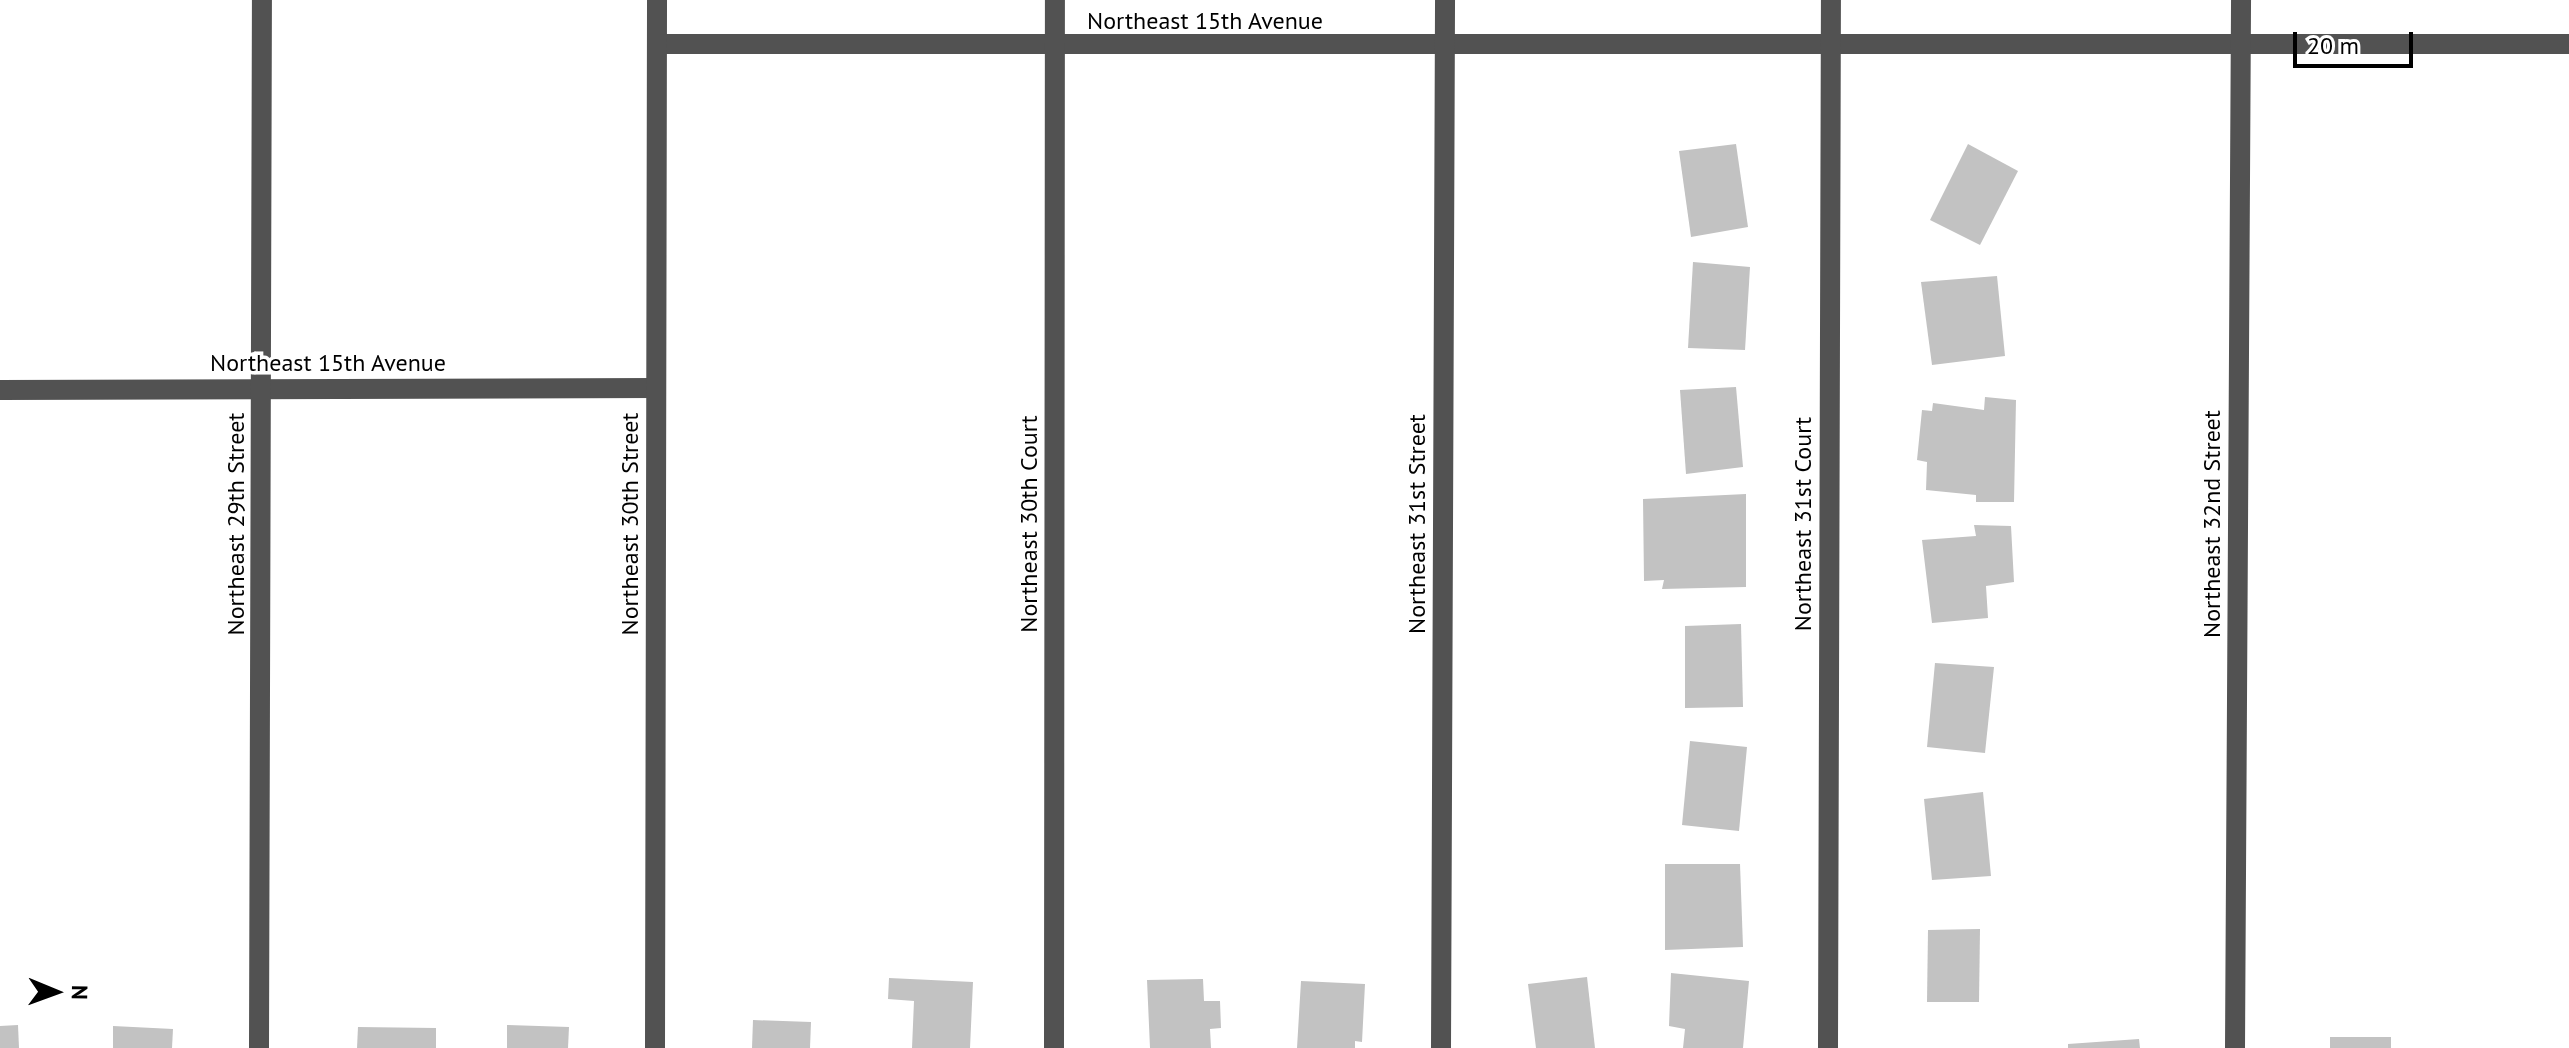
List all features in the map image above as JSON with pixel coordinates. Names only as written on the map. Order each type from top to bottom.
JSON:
[{"type":"street","name":"Northeast 29th Street","points":[[259,1048],[262,0]]},
{"type":"street","name":"Northeast 30th Street","points":[[655,1048],[657,0]]},
{"type":"street","name":"Northeast 30th Court","points":[[1054,1048],[1055,0]]},
{"type":"street","name":"Northeast 31st Street","points":[[1441,1048],[1445,0]]},
{"type":"street","name":"Northeast 31st Court","points":[[1828,1048],[1831,0]]},
{"type":"street","name":"Northeast 32nd Street","points":[[2235,1048],[2241,0]]},
{"type":"street","name":"Northeast 15th Avenue","points":[[657,44],[1056,48],[1831,43],[2569,44]]},
{"type":"street","name":"Northeast 15th Avenue","points":[[0,390],[656,388]]},
{"type":"building","points":[[1736,144],[1748,227],[1691,237],[1679,151]]},
{"type":"building","points":[[1968,144],[2018,171],[1980,245],[1930,220]]},
{"type":"building","points":[[1693,262],[1750,267],[1745,350],[1688,348]]},
{"type":"building","points":[[1997,276],[2005,356],[1932,365],[1921,282]]},
{"type":"building","points":[[1736,387],[1743,467],[1686,474],[1680,390]]},
{"type":"building","points":[[1985,397],[2016,400],[2014,502],[1976,502],[1976,495],[1926,490],[1927,462],[1917,460],[1922,410],[1932,411],[1933,403],[1984,410]]},
{"type":"building","points":[[1746,494],[1746,587],[1662,589],[1664,580],[1644,581],[1643,499]]},
{"type":"building","points":[[1974,525],[2011,526],[2014,582],[1986,586],[1988,618],[1932,623],[1922,540],[1976,536]]},
{"type":"building","points":[[1741,624],[1743,707],[1685,708],[1685,626]]},
{"type":"building","points":[[1935,663],[1994,667],[1985,753],[1927,747]]},
{"type":"building","points":[[1690,741],[1747,747],[1739,831],[1682,825]]},
{"type":"building","points":[[1983,792],[1991,876],[1932,880],[1924,799]]},
{"type":"building","points":[[1665,864],[1740,864],[1743,947],[1665,950]]},
{"type":"building","points":[[1980,929],[1979,1002],[1927,1002],[1928,930]]},
{"type":"building","points":[[1671,973],[1749,981],[1743,1048],[1683,1048],[1685,1029],[1669,1026]]},
{"type":"building","points":[[1587,977],[1595,1048],[1536,1048],[1528,984]]},
{"type":"building","points":[[889,978],[973,982],[970,1048],[912,1048],[914,1001],[888,999]]},
{"type":"building","points":[[1203,979],[1204,1001],[1220,1001],[1221,1028],[1210,1029],[1211,1048],[1150,1048],[1147,980]]},
{"type":"building","points":[[1301,981],[1365,984],[1362,1042],[1355,1041],[1355,1048],[1297,1048]]},
{"type":"building","points":[[753,1020],[811,1022],[810,1048],[752,1048]]},
{"type":"building","points":[[18,1025],[19,1048],[0,1048],[0,1026]]},
{"type":"building","points":[[507,1025],[569,1027],[568,1048],[507,1048]]},
{"type":"building","points":[[113,1026],[173,1029],[172,1048],[113,1048]]},
{"type":"building","points":[[358,1027],[436,1028],[436,1048],[357,1048]]},
{"type":"building","points":[[2330,1037],[2391,1037],[2391,1048],[2330,1048]]},
{"type":"building","points":[[2139,1039],[2140,1048],[2068,1048],[2068,1044]]}]
